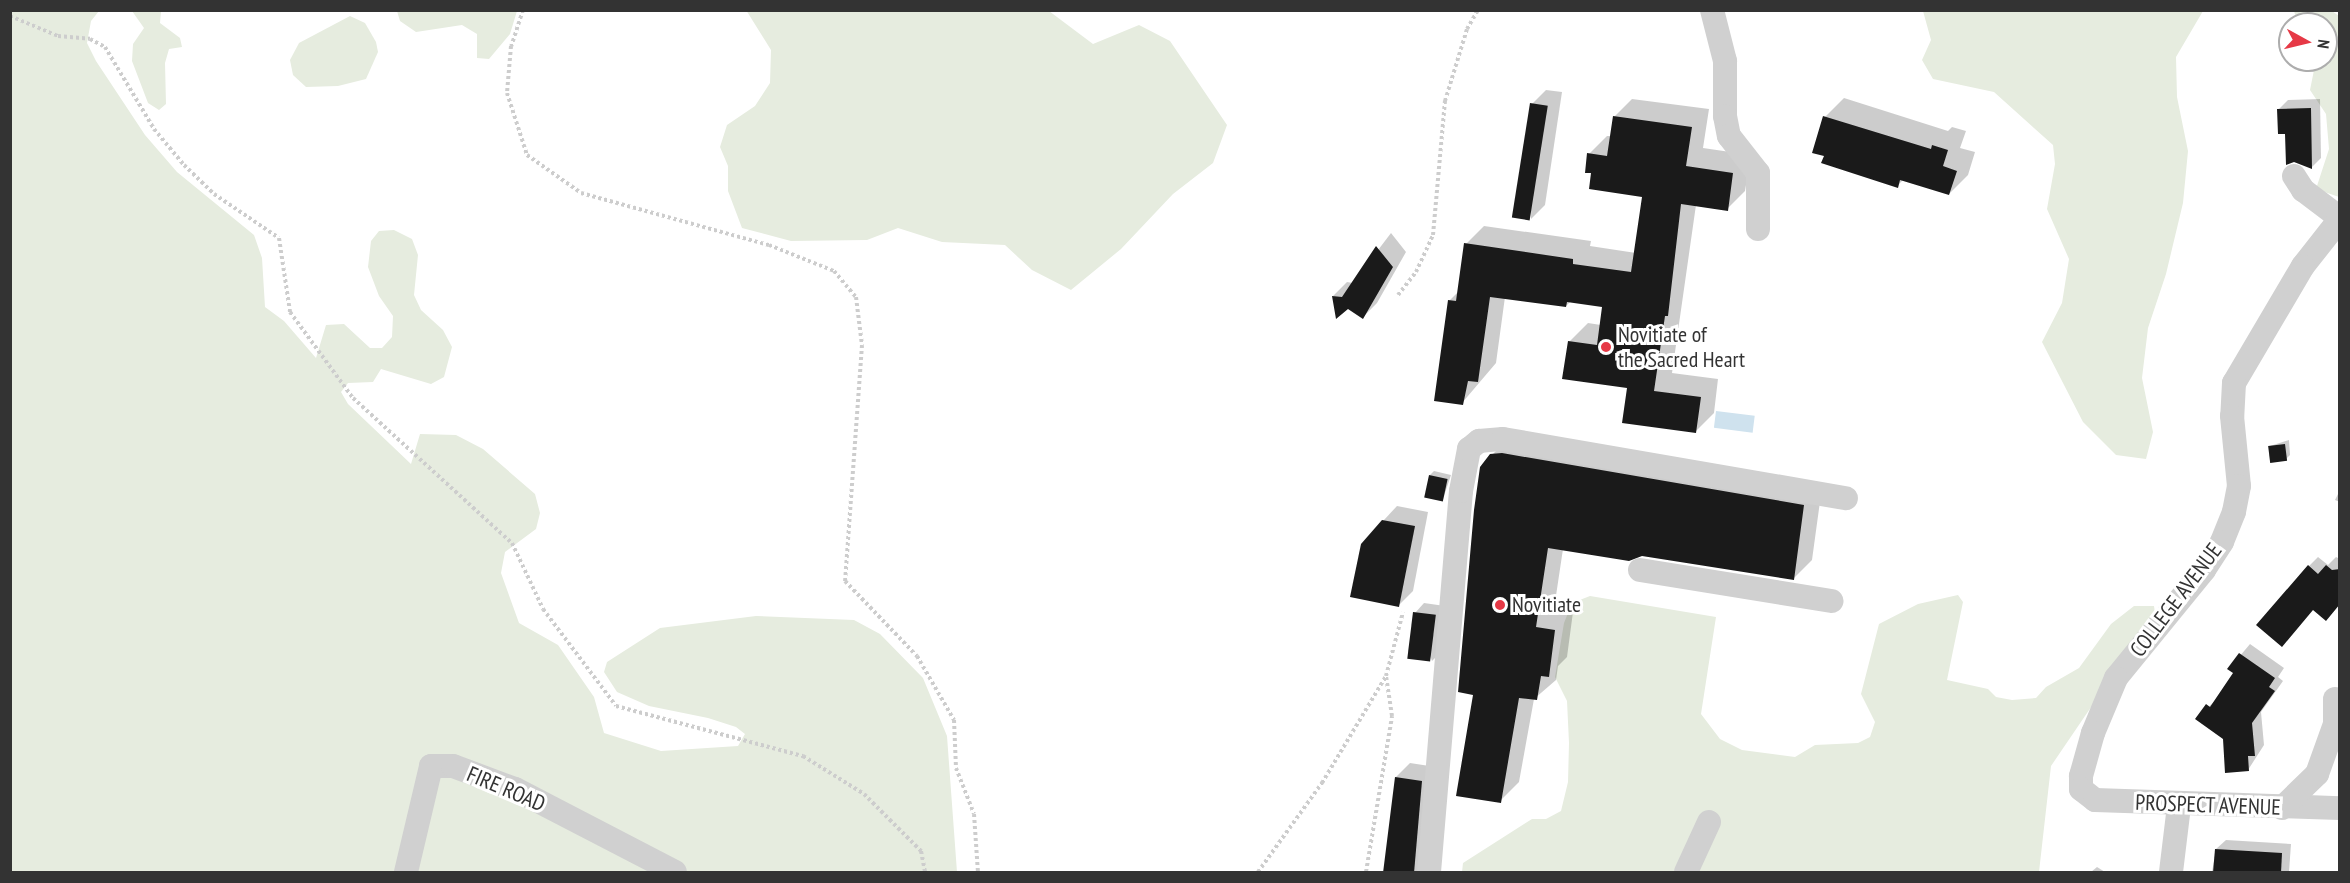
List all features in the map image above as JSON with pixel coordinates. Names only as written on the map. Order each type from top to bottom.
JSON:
[{"type":"street","points":[[1712,10],[1725,61],[1725,116],[1729,136],[1758,173],[1758,229]]},
{"type":"street","points":[[2294,176],[2303,190],[2340,218]]},
{"type":"street","name":"COLLEGE AVENUE","points":[[2081,789],[2083,762],[2116,678],[2204,570],[2234,512],[2239,486],[2232,416],[2234,382],[2303,266],[2340,218]]},
{"type":"street","points":[[1429,873],[1460,501],[1469,450],[1479,441],[1503,438],[1846,498]]},
{"type":"street","points":[[1640,570],[1832,601]]},
{"type":"street","points":[[2282,808],[2317,774],[2335,724],[2335,699]]},
{"type":"street","name":"FIRE ROAD","points":[[406,873],[431,766],[453,766],[515,789],[675,873]]},
{"type":"street","points":[[2317,774],[2325,797],[2338,808]]},
{"type":"street","name":"PROSPECT AVENUE","points":[[2081,789],[2095,800],[2179,806],[2338,808]]},
{"type":"street","points":[[2171,873],[2179,806]]},
{"type":"street","points":[[1686,873],[1709,822]]},
{"type":"path","points":[[523,10],[511,46],[507,93],[527,155],[581,193],[769,245],[834,271],[856,297],[861,345],[845,581],[916,656],[954,720],[956,768],[974,813],[978,873]]},
{"type":"path","points":[[1398,295],[1416,272],[1433,235],[1445,101],[1467,29],[1479,10]]},
{"type":"path","points":[[10,16],[58,36],[90,39],[105,47],[154,129],[184,165],[214,194],[279,238],[290,312],[353,398],[513,543],[543,609],[616,706],[803,756],[864,794],[921,851],[925,873]]},
{"type":"path","points":[[1258,873],[1322,783],[1386,676],[1403,612]]},
{"type":"path","points":[[1366,873],[1392,716],[1386,676]]},
{"type":"shaded area","points":[[397,10],[517,11],[510,34],[489,59],[477,58],[477,34],[462,25],[416,32],[400,21]]},
{"type":"shaded area","points":[[746,10],[1049,11],[1093,44],[1139,25],[1170,41],[1227,125],[1213,163],[1173,194],[1121,249],[1071,290],[1032,270],[1005,245],[942,242],[898,228],[867,240],[791,241],[742,228],[728,191],[728,166],[720,147],[727,125],[755,106],[770,83],[771,50]]},
{"type":"shaded area","points":[[10,11],[99,11],[91,21],[87,43],[96,61],[145,135],[177,172],[254,235],[262,258],[265,307],[284,321],[316,358],[326,325],[344,324],[370,348],[382,348],[392,337],[393,316],[379,296],[368,267],[371,241],[379,231],[394,230],[412,239],[418,255],[414,295],[421,310],[443,330],[452,347],[444,377],[431,384],[381,369],[373,382],[348,383],[341,392],[348,404],[411,464],[420,434],[456,435],[483,449],[535,494],[540,513],[536,529],[505,552],[501,573],[519,623],[558,645],[594,697],[604,733],[661,751],[738,746],[745,734],[736,727],[708,718],[649,706],[617,692],[604,672],[607,662],[660,628],[756,616],[854,620],[880,634],[923,678],[947,736],[957,872],[11,872]]},
{"type":"shaded area","points":[[132,11],[161,11],[160,23],[180,38],[182,47],[169,49],[165,63],[166,104],[159,110],[148,103],[132,61],[133,44],[144,28]]},
{"type":"shaded area","points":[[1923,11],[2203,11],[2176,57],[2177,97],[2188,151],[2183,203],[2166,274],[2148,328],[2142,378],[2153,432],[2146,459],[2116,455],[2083,422],[2042,342],[2062,303],[2069,259],[2047,209],[2055,164],[2053,145],[1994,92],[1933,79],[1922,60],[1931,40]]},
{"type":"shaded area","points":[[2294,11],[2333,12],[2294,12]]},
{"type":"shaded area","points":[[2338,15],[2339,197],[2316,189],[2329,149],[2326,114],[2310,90],[2314,72],[2338,72]]},
{"type":"shaded area","points":[[350,16],[365,23],[376,42],[378,52],[366,79],[338,86],[306,87],[293,75],[290,60],[299,43]]},
{"type":"shaded area","points":[[1958,595],[1963,602],[1947,680],[1988,689],[1996,697],[2012,700],[2036,698],[2046,687],[2079,668],[2111,624],[2134,606],[2154,606],[2155,613],[2051,766],[2039,872],[1462,872],[1463,863],[1532,819],[1546,819],[1561,811],[1568,782],[1569,743],[1567,701],[1555,677],[1564,623],[1572,603],[1590,596],[1716,617],[1701,714],[1720,739],[1742,750],[1795,757],[1815,745],[1858,743],[1870,737],[1875,722],[1861,694],[1879,624],[1918,604]]},
{"type":"water","points":[[1716,411],[1755,416],[1753,433],[1714,428]]},
{"type":"building","points":[[1530,103],[1548,106],[1530,220],[1512,218]]},
{"type":"building","points":[[2311,108],[2312,169],[2294,162],[2286,165],[2285,134],[2278,134],[2277,109]]},
{"type":"building","points":[[1613,116],[1692,127],[1686,166],[1733,173],[1728,211],[1681,204],[1668,316],[1665,316],[1654,391],[1701,397],[1696,433],[1622,423],[1627,388],[1562,379],[1568,341],[1597,345],[1602,307],[1567,302],[1566,307],[1490,297],[1478,382],[1468,381],[1463,405],[1434,401],[1448,300],[1456,301],[1464,243],[1573,259],[1573,264],[1631,272],[1642,197],[1589,189],[1591,173],[1585,173],[1587,153],[1607,156]]},
{"type":"building","points":[[1823,116],[1931,149],[1932,145],[1948,150],[1943,166],[1957,171],[1949,195],[1900,180],[1898,188],[1821,163],[1824,156],[1812,153]]},
{"type":"building","points":[[1376,246],[1393,267],[1363,319],[1348,309],[1336,319],[1332,296],[1342,297]]},
{"type":"building","points":[[2285,444],[2287,461],[2270,463],[2268,446]]},
{"type":"building","name":"Novitiate","points":[[1502,453],[1804,505],[1794,580],[1642,556],[1629,561],[1548,548],[1536,627],[1555,630],[1549,677],[1541,676],[1537,700],[1519,698],[1501,803],[1456,796],[1473,695],[1458,692],[1474,510],[1480,467],[1490,454]]},
{"type":"building","points":[[1429,475],[1448,479],[1443,501],[1424,497]]},
{"type":"building","points":[[1382,520],[1415,526],[1399,607],[1350,597],[1361,544]]},
{"type":"building","points":[[2308,565],[2318,574],[2326,565],[2332,570],[2340,569],[2340,604],[2326,621],[2313,610],[2282,647],[2256,625]]},
{"type":"building","points":[[1413,612],[1436,615],[1430,661],[1407,659]]},
{"type":"building","points":[[2239,653],[2275,678],[2269,687],[2275,691],[2252,723],[2255,756],[2248,756],[2249,771],[2225,773],[2223,739],[2195,719],[2206,704],[2210,707],[2233,673],[2227,669]]},
{"type":"building","points":[[1395,777],[1422,781],[1414,873],[1383,873]]},
{"type":"building","points":[[2215,849],[2282,853],[2281,873],[2213,873]]},
{"type":"place","name":"Novitiate of the Sacred Heart","points":[[1606,347]]},
{"type":"place","name":"Novitiate","points":[[1500,605]]}]
